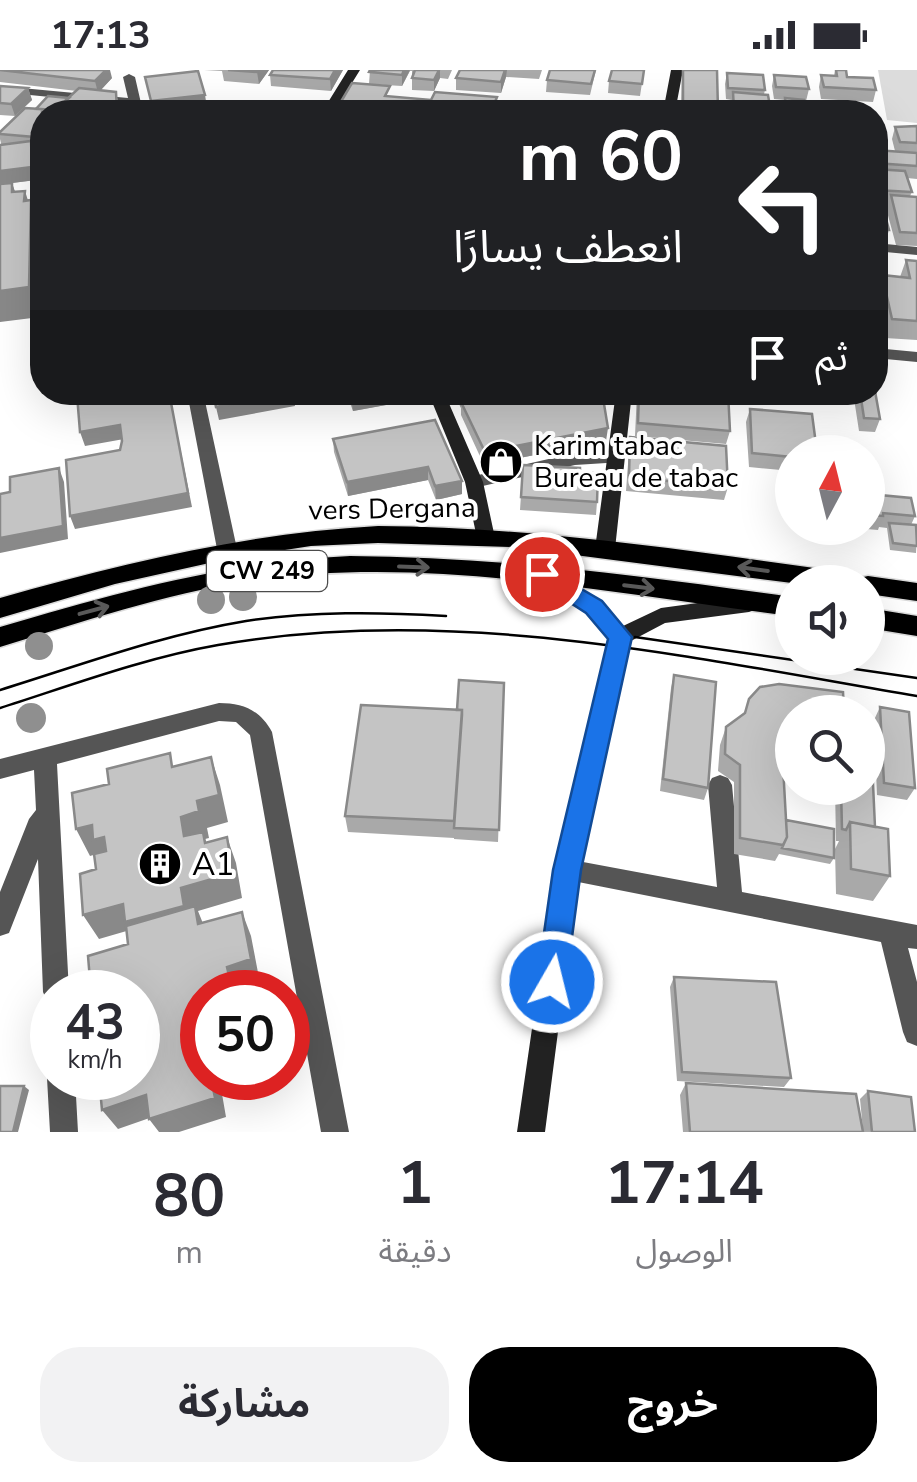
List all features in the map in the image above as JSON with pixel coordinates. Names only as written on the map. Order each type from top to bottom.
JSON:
[{"type":"main road","points":[[335,100],[354,70]]},
{"type":"main road","points":[[671,100],[676,70]]},
{"type":"main road","points":[[441,405],[474,482],[486,538]]},
{"type":"main road","points":[[604,549],[621,405]]},
{"type":"main road","name":"vers Dergana","points":[[0,608],[162,561],[227,548],[314,538],[486,538],[775,572]]},
{"type":"main road","name":"CW 249","points":[[0,637],[205,582],[285,568],[385,566],[542,574],[775,604]]},
{"type":"main road","points":[[542,574],[594,607],[620,637]]},
{"type":"main road","points":[[885,587],[917,592]]},
{"type":"main road","points":[[620,637],[661,616],[761,602]]},
{"type":"main road","points":[[885,621],[917,626]]},
{"type":"main road","points":[[531,1132],[567,870],[620,637]]},
{"type":"street","points":[[130,77],[135,100]]},
{"type":"street","points":[[0,89],[83,100]]},
{"type":"street","points":[[0,151],[30,152]]},
{"type":"street","points":[[888,248],[917,251]]},
{"type":"street","points":[[888,355],[917,358]]},
{"type":"street","points":[[198,405],[227,548]]},
{"type":"street","points":[[474,482],[575,459],[616,458]]},
{"type":"street","points":[[0,769],[45,754],[218,712],[245,715],[254,722],[260,732],[335,1132]]},
{"type":"street","points":[[45,754],[44,810],[55,970]]},
{"type":"street","points":[[720,785],[731,902]]},
{"type":"street","points":[[0,924],[44,810]]},
{"type":"street","points":[[567,870],[904,935],[917,1032]]},
{"type":"street","points":[[62,1100],[64,1132]]},
{"type":"shaded area","points":[[878,70],[917,70],[917,123],[888,120],[888,100],[883,100]]},
{"type":"building","points":[[0,70],[106,70],[95,81]]},
{"type":"building","points":[[273,70],[335,70],[330,79],[270,75]]},
{"type":"building","points":[[370,70],[404,70],[402,75]]},
{"type":"building","points":[[415,70],[439,70],[434,80],[412,78]]},
{"type":"building","points":[[460,70],[505,70],[501,82],[456,78]]},
{"type":"building","points":[[550,70],[595,70],[591,84],[547,80]]},
{"type":"building","points":[[612,70],[644,70],[642,84],[609,81]]},
{"type":"building","points":[[683,70],[717,70],[718,100],[683,100]]},
{"type":"building","points":[[836,70],[846,70],[847,77],[873,78],[876,90],[824,87],[821,75],[837,76]]},
{"type":"building","points":[[198,71],[205,95],[151,100],[145,77]]},
{"type":"building","points":[[727,73],[763,75],[765,90],[728,88]]},
{"type":"building","points":[[774,75],[806,77],[809,89],[776,87]]},
{"type":"building","points":[[352,83],[390,86],[385,96],[431,100],[342,100]]},
{"type":"building","points":[[0,86],[28,88],[11,104],[0,103]]},
{"type":"building","points":[[79,88],[116,92],[116,100],[66,100]]},
{"type":"building","points":[[435,92],[497,97],[496,100],[431,100]]},
{"type":"building","points":[[733,92],[768,95],[769,100],[733,100]]},
{"type":"building","points":[[48,96],[69,98],[67,100],[44,100]]},
{"type":"building","points":[[25,108],[30,108],[30,137],[0,132]]},
{"type":"building","points":[[917,126],[917,143],[900,142],[895,127]]},
{"type":"building","points":[[30,141],[30,167],[0,171],[0,145]]},
{"type":"building","points":[[888,151],[917,153],[917,166],[888,164]]},
{"type":"building","points":[[888,170],[905,171],[912,192],[888,191]]},
{"type":"building","points":[[12,183],[12,192],[25,191],[24,201],[30,200],[29,287],[0,291],[0,184]]},
{"type":"building","points":[[891,195],[917,197],[917,233],[900,232]]},
{"type":"building","points":[[906,260],[917,261],[917,321],[892,319],[888,276],[910,278]]},
{"type":"building","points":[[78,405],[171,405],[188,493],[70,516],[66,460],[120,450],[122,441],[120,425],[80,432]]},
{"type":"building","points":[[462,405],[604,405],[608,428],[485,452]]},
{"type":"building","points":[[639,405],[729,405],[730,431],[638,423]]},
{"type":"building","points":[[862,405],[878,405],[880,419],[864,418]]},
{"type":"building","points":[[750,409],[812,414],[815,435],[775,435],[775,455],[752,453]]},
{"type":"building","points":[[435,420],[462,481],[435,486],[428,467],[347,482],[333,439]]},
{"type":"building","points":[[630,437],[726,446],[728,487],[629,477]]},
{"type":"building","points":[[523,465],[580,468],[580,472],[598,473],[597,502],[521,497]]},
{"type":"building","points":[[59,468],[63,526],[0,538],[0,494],[10,492],[10,477]]},
{"type":"building","points":[[885,495],[911,498],[915,516],[885,513]]},
{"type":"building","points":[[889,523],[916,525],[917,546],[893,543]]},
{"type":"building","points":[[674,675],[716,682],[708,788],[663,779]]},
{"type":"building","points":[[459,680],[504,683],[499,830],[454,828],[462,715],[462,710],[457,710]]},
{"type":"building","points":[[779,684],[843,692],[843,695],[775,695],[775,805],[785,805],[787,837],[783,845],[740,838],[740,765],[725,754],[726,727],[745,713],[749,699],[760,687]]},
{"type":"building","points":[[361,705],[462,710],[454,821],[345,816]]},
{"type":"building","points":[[885,708],[909,712],[915,788],[885,783]]},
{"type":"building","name":"A1","points":[[170,753],[172,767],[211,757],[219,795],[197,801],[199,811],[181,817],[184,836],[203,832],[205,843],[227,837],[233,873],[181,888],[184,906],[125,922],[123,904],[83,915],[80,874],[96,869],[94,854],[106,851],[104,837],[93,840],[92,825],[76,829],[72,793],[109,784],[107,769]]},
{"type":"building","points":[[841,805],[874,805],[875,827],[850,822],[846,830],[842,829]]},
{"type":"building","points":[[786,820],[834,829],[834,858],[782,848],[787,837]]},
{"type":"building","points":[[850,822],[888,829],[890,876],[851,869]]},
{"type":"building","points":[[195,906],[198,924],[242,912],[251,959],[227,967],[228,970],[180,970],[180,1100],[209,1100],[149,1119],[147,1100],[160,1100],[160,970],[89,970],[88,956],[128,944],[126,926]]},
{"type":"building","points":[[674,977],[776,982],[791,1078],[682,1072]]},
{"type":"building","points":[[686,1083],[856,1094],[863,1132],[690,1132]]},
{"type":"building","points":[[0,1086],[24,1086],[13,1132],[0,1132]]},
{"type":"building","points":[[868,1091],[911,1097],[915,1132],[872,1132]]},
{"type":"building","points":[[101,1100],[131,1100],[102,1110]]},
{"type":"tram line","points":[[0,690],[152,642],[246,621],[346,613],[446,616]]},
{"type":"tram line","points":[[0,708],[190,650],[306,634],[394,630],[569,640],[917,696]]},
{"type":"tram line","points":[[635,637],[917,678]]},
{"type":"place","name":"Karim tabac Bureau de tabac","points":[[501,462]]},
{"type":"place","name":"A1","points":[[160,864]]},
{"type":"route","points":[[542,574],[594,607],[620,637],[567,870],[552,982]]}]
